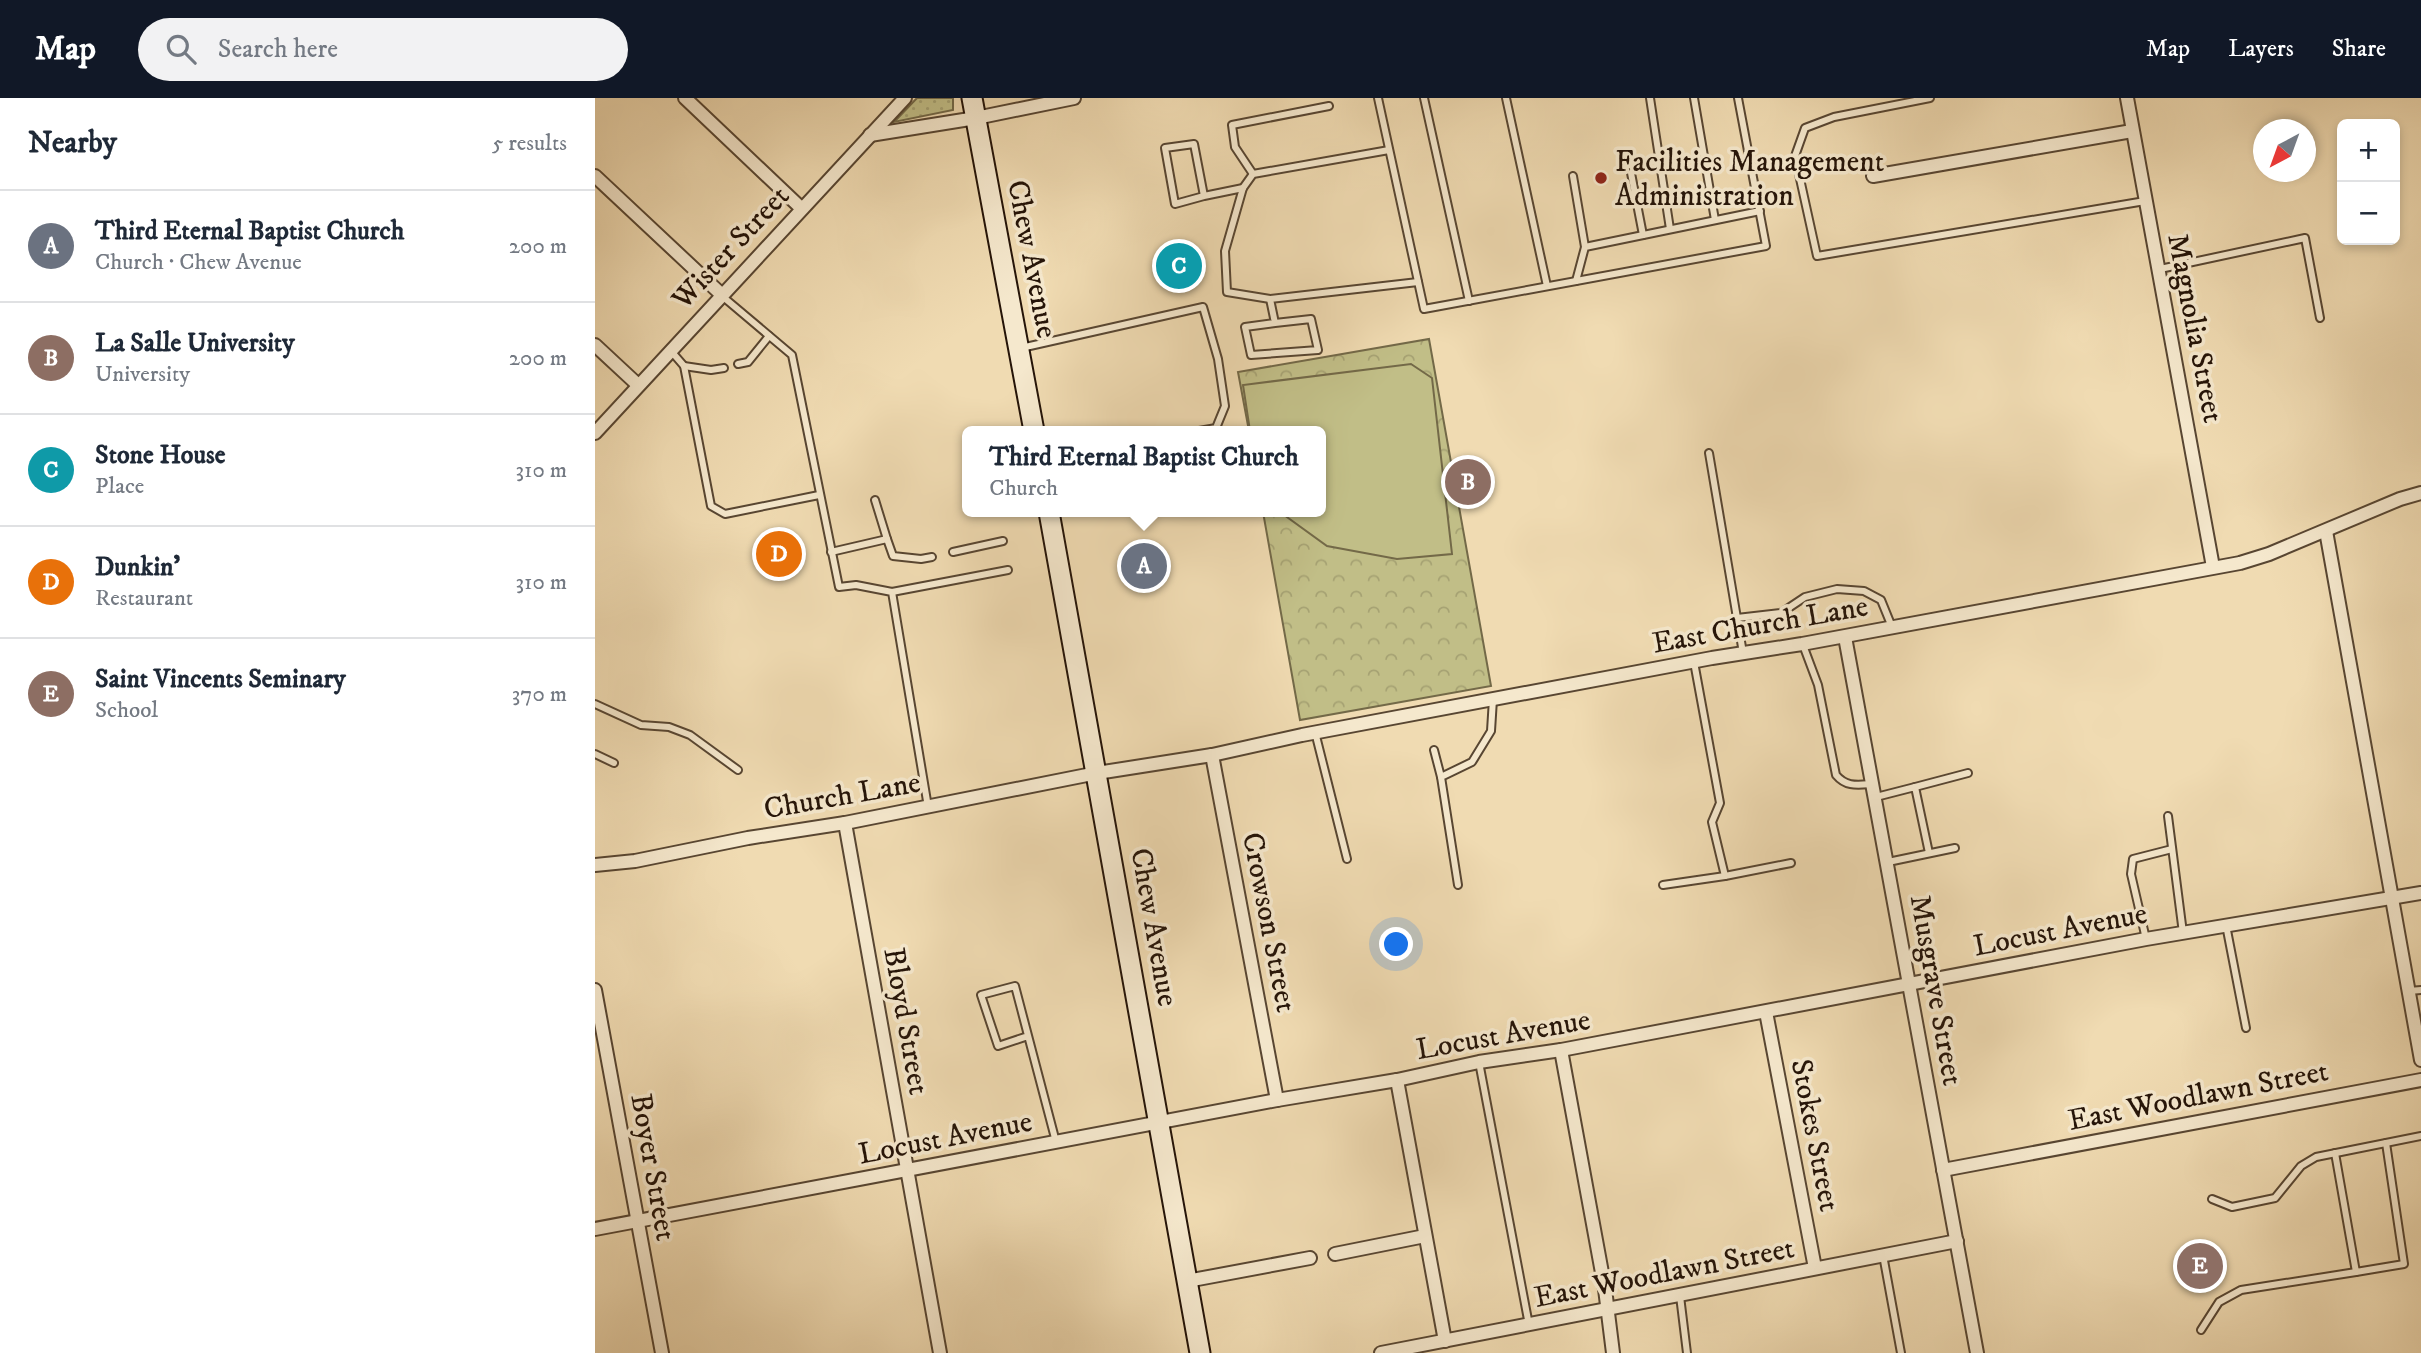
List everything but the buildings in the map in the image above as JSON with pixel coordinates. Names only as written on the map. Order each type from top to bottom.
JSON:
[{"type":"street","points":[[685,98],[801,208]]},
{"type":"street","name":"Wister Street","points":[[595,433],[905,98]]},
{"type":"street","points":[[870,135],[974,108],[1074,98]]},
{"type":"street","name":"Magnolia Street","points":[[2127,98],[2213,567]]},
{"type":"street","name":"Chew Avenue","points":[[974,108],[1033,426]]},
{"type":"street","points":[[1873,176],[2132,131]]},
{"type":"street","points":[[595,176],[722,295]]},
{"type":"street","points":[[595,345],[638,385]]},
{"type":"street","name":"East Church Lane","points":[[1097,773],[1212,755],[1315,732],[2257,559],[2400,499],[2421,493]]},
{"type":"street","name":"Chew Avenue","points":[[1050,517],[1200,1353]]},
{"type":"street","points":[[2326,531],[2391,899],[2415,990],[2421,1060]]},
{"type":"street","name":"Musgrave Street","points":[[1845,636],[1977,1353]]},
{"type":"street","name":"Crowson Street","points":[[1212,755],[1277,1100]]},
{"type":"street","name":"Church Lane","points":[[595,865],[635,861],[1097,773]]},
{"type":"street","name":"Bloyd Street","points":[[845,822],[940,1353]]},
{"type":"street","name":"Locust Avenue","points":[[595,1229],[2146,939],[2421,893]]},
{"type":"street","name":"Boyer Street","points":[[595,990],[662,1353]]},
{"type":"street","name":"Stokes Street","points":[[1766,1012],[1815,1269]]},
{"type":"street","points":[[1561,1050],[1613,1353]]},
{"type":"street","points":[[1397,1080],[1445,1341]]},
{"type":"street","name":"East Woodlawn Street","points":[[1943,1170],[2421,1080]]},
{"type":"street","points":[[1335,1254],[1425,1236]]},
{"type":"street","name":"East Woodlawn Street","points":[[1381,1353],[1957,1241]]},
{"type":"street","points":[[1187,1281],[1310,1258]]},
{"type":"lane","points":[[1378,98],[1425,309],[1766,246],[1738,98]]},
{"type":"lane","points":[[1424,98],[1469,301]]},
{"type":"lane","points":[[1506,98],[1547,286]]},
{"type":"lane","points":[[1650,98],[1670,229]]},
{"type":"lane","points":[[1694,98],[1715,220]]},
{"type":"lane","points":[[1930,98],[1834,117],[1805,128],[1795,156],[1817,256],[2145,201]]},
{"type":"lane","points":[[1253,174],[1235,147],[1232,125],[1329,106]]},
{"type":"lane","points":[[1204,197],[1194,144],[1165,148],[1175,204],[1243,188]]},
{"type":"lane","points":[[1389,150],[1253,174],[1243,188],[1226,251],[1227,292],[1270,299],[1418,282]]},
{"type":"lane","points":[[1631,173],[1643,235]]},
{"type":"lane","points":[[1573,176],[1585,247],[1576,281]]},
{"type":"lane","points":[[1585,247],[1760,211]]},
{"type":"lane","points":[[2159,269],[2305,238],[2320,318]]},
{"type":"lane","points":[[722,295],[792,355],[839,587],[856,585],[892,592],[1008,570]]},
{"type":"lane","points":[[1270,299],[1275,323]]},
{"type":"lane","points":[[1019,348],[1203,307],[1218,359],[1225,407],[1217,426]]},
{"type":"lane","points":[[1311,319],[1318,350],[1251,355],[1245,327],[1275,323],[1311,319]]},
{"type":"lane","points":[[738,364],[748,362],[769,336]]},
{"type":"lane","points":[[670,351],[684,366],[711,506],[725,514],[819,495]]},
{"type":"lane","points":[[684,366],[711,370],[724,368]]},
{"type":"lane","points":[[1709,453],[1743,653]]},
{"type":"lane","points":[[875,500],[893,556],[921,559],[932,557]]},
{"type":"lane","points":[[831,552],[887,539]]},
{"type":"lane","points":[[953,552],[1003,541]]},
{"type":"lane","points":[[1737,618],[1781,613],[1805,597],[1837,589],[1864,591],[1881,600],[1892,627]]},
{"type":"lane","points":[[892,592],[928,807]]},
{"type":"lane","points":[[1802,644],[1818,685],[1836,775],[1842,782],[1875,790],[1915,787],[1968,773]]},
{"type":"lane","points":[[1694,662],[1720,803],[1712,822],[1725,876]]},
{"type":"lane","points":[[1441,777],[1472,762],[1491,731],[1493,699]]},
{"type":"lane","points":[[595,703],[641,725],[669,727],[689,735],[738,770]]},
{"type":"lane","points":[[1315,732],[1347,859]]},
{"type":"lane","points":[[1434,750],[1441,777],[1458,885]]},
{"type":"lane","points":[[595,754],[614,763]]},
{"type":"lane","points":[[1915,787],[1929,853]]},
{"type":"lane","points":[[2168,816],[2183,933]]},
{"type":"lane","points":[[1888,862],[1955,848]]},
{"type":"lane","points":[[2146,939],[2131,874],[2133,859],[2172,849]]},
{"type":"lane","points":[[1663,885],[1791,863]]},
{"type":"lane","points":[[2226,925],[2246,1028]]},
{"type":"lane","points":[[1028,1036],[998,1046],[982,995],[1015,986],[1056,1142]]},
{"type":"lane","points":[[1479,1062],[1529,1325]]},
{"type":"lane","points":[[2212,1199],[2232,1207],[2275,1198],[2301,1166],[2316,1157],[2421,1136]]},
{"type":"lane","points":[[2201,1330],[2219,1302],[2241,1290],[2404,1264],[2386,1143]]},
{"type":"lane","points":[[2335,1153],[2356,1272]]},
{"type":"lane","points":[[1883,1255],[1901,1353]]},
{"type":"lane","points":[[1680,1296],[1687,1353]]},
{"type":"green space","points":[[917,98],[953,98],[953,110],[894,122]]},
{"type":"green space","points":[[1429,339],[1491,686],[1300,720],[1264,517],[1326,517],[1326,426],[1248,426],[1238,372]]},
{"type":"green space","points":[[1411,364],[1432,378],[1452,554],[1397,559],[1327,546],[1287,517],[1326,517],[1326,426],[1249,426],[1243,385]]},
{"type":"place","name":"Facilities Management Administration","points":[[1601,178]]},
{"type":"place","name":"Stone House","points":[[1179,266]]},
{"type":"place","name":"La Salle University","points":[[1468,482]]},
{"type":"place","name":"Dunkin'","points":[[779,554]]},
{"type":"place","name":"Third Eternal Baptist Church","points":[[1144,566]]},
{"type":"place","name":"Saint Vincents Seminary","points":[[2200,1266]]}]
